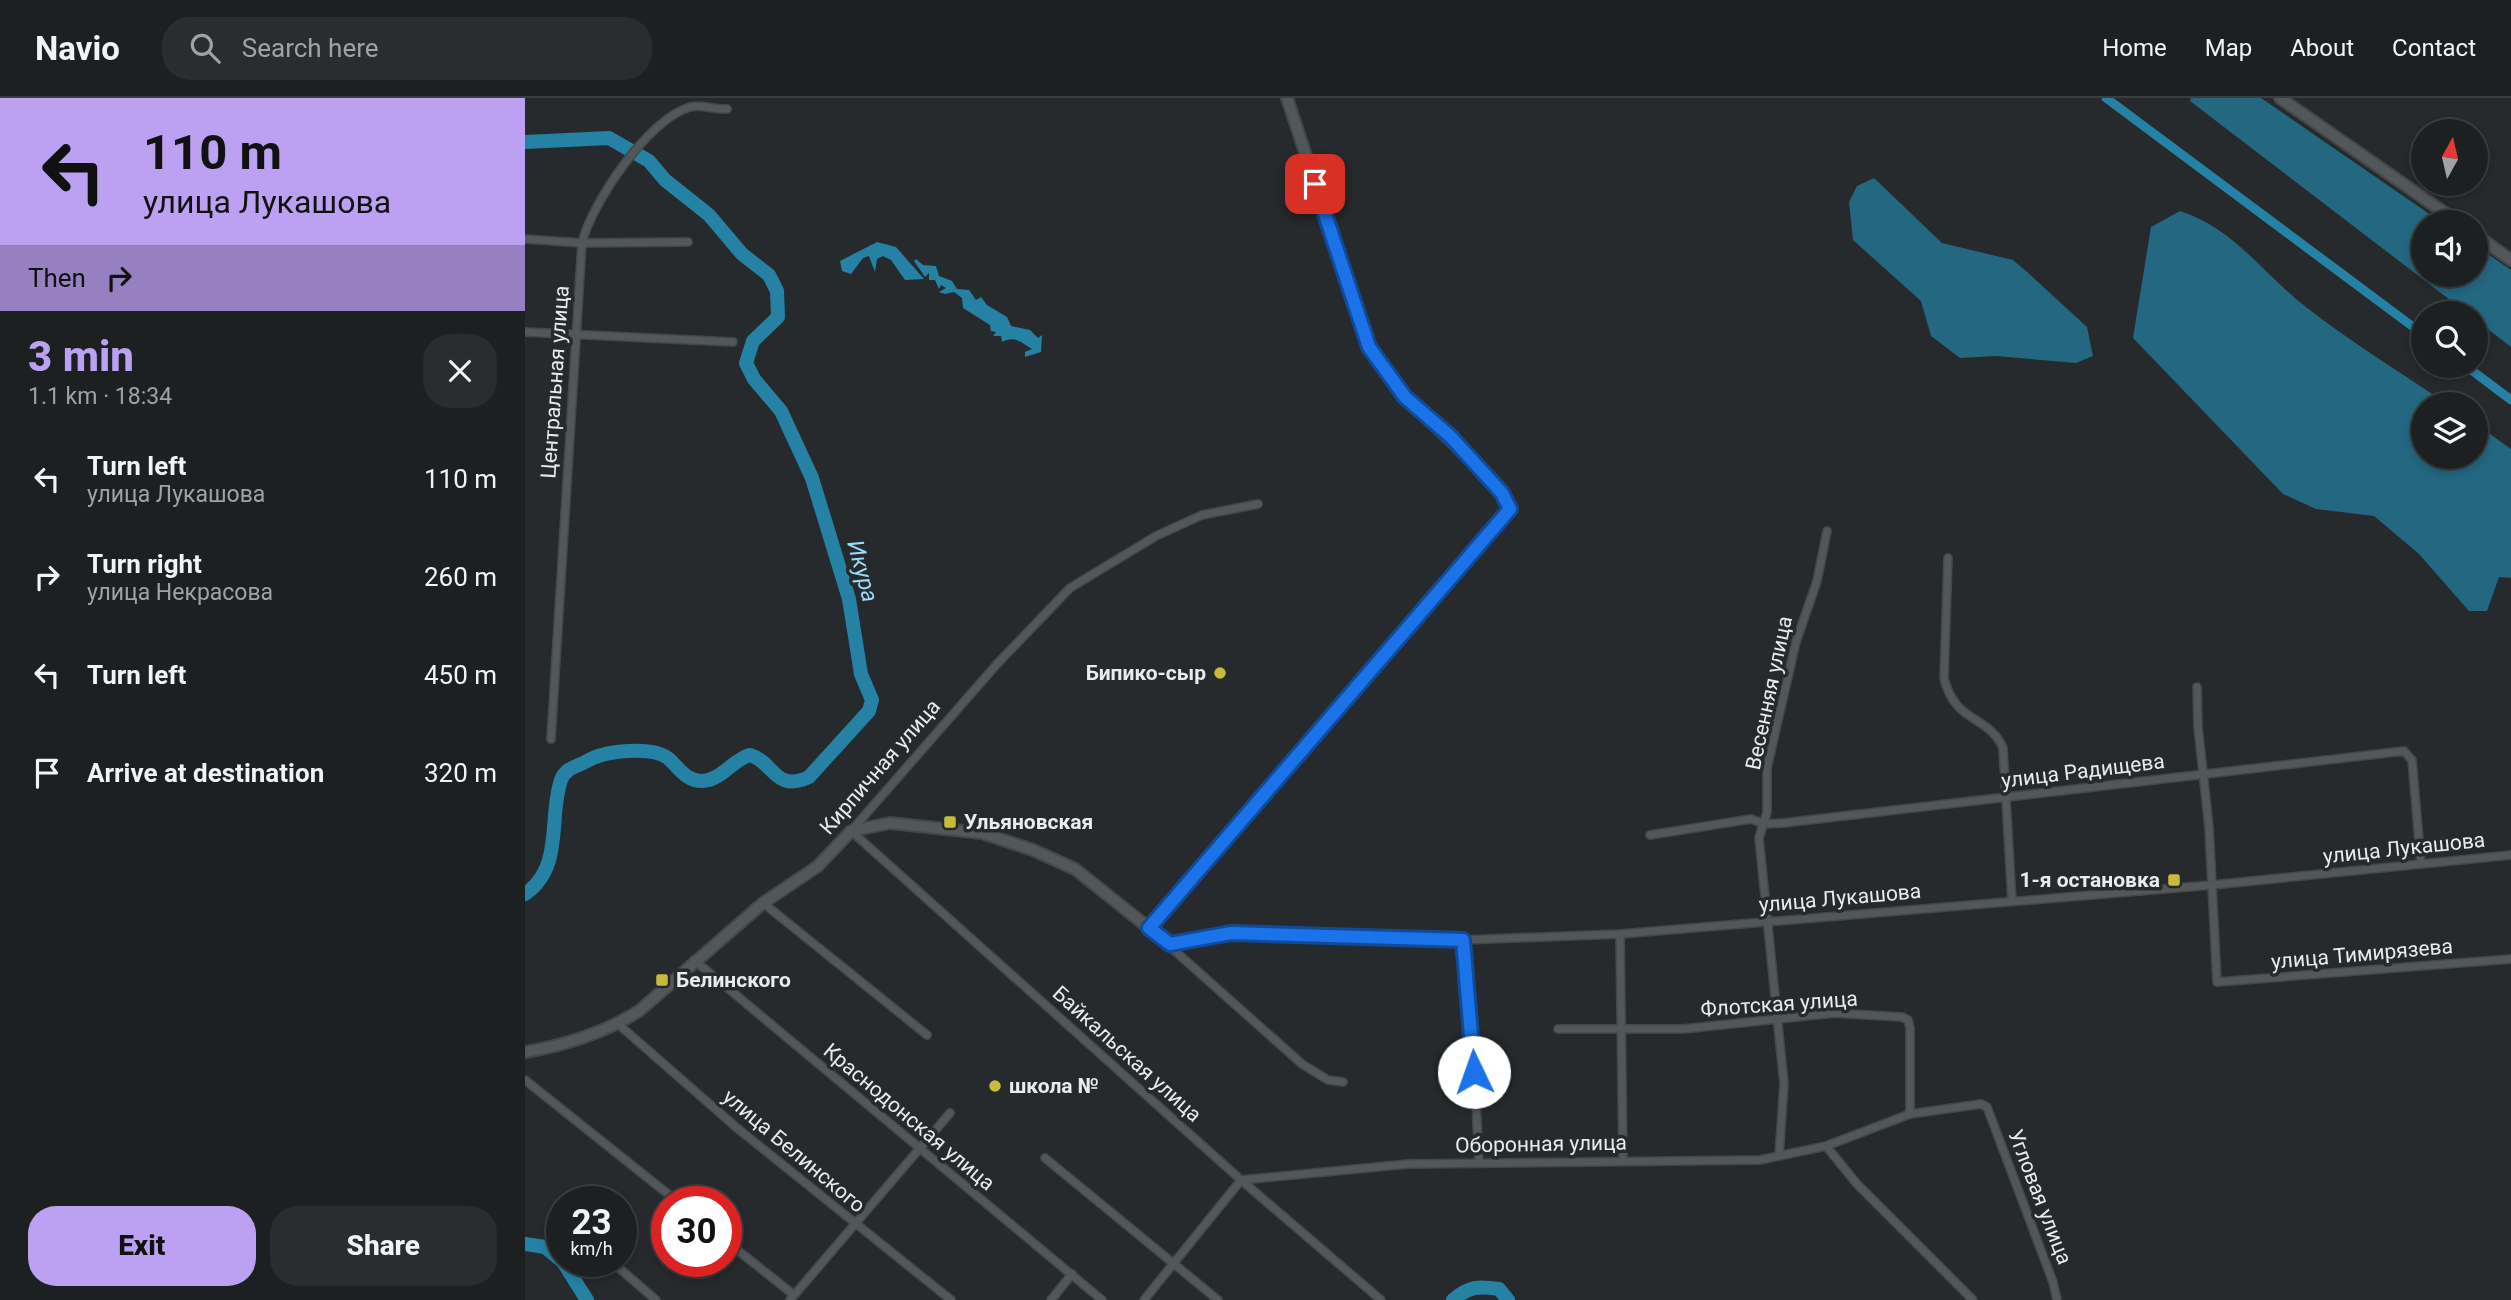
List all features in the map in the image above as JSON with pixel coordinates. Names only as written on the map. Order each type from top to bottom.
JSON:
[{"type":"street","points":[[1149,928],[1510,509],[1502,493],[1473,461],[1405,397],[1369,347],[1287,98]]},
{"type":"street","points":[[2280,98],[2441,210]]},
{"type":"street","name":"Центральная улица","points":[[551,739],[582,243],[601,194],[646,141],[688,107],[727,109]]},
{"type":"street","points":[[525,239],[582,243],[688,242]]},
{"type":"street","points":[[2488,244],[2511,260]]},
{"type":"street","points":[[525,332],[733,342]]},
{"type":"street","name":"Кирпичная улица","points":[[525,1052],[584,1038],[618,1024],[639,1011],[762,904],[818,866],[997,664],[1070,587],[1145,541],[1202,515],[1258,504]]},
{"type":"street","name":"Весенняя улица","points":[[1779,1156],[1784,1084],[1758,852],[1764,824],[1767,768],[1795,642],[1817,581],[1827,531]]},
{"type":"street","points":[[1948,558],[1944,678],[1947,692],[1959,710],[1999,739],[2003,748],[2012,901]]},
{"type":"street","points":[[2197,687],[2212,884]]},
{"type":"street","name":"улица Радищева","points":[[1650,835],[1751,819],[1764,824],[2404,751],[2412,760],[2421,864]]},
{"type":"street","points":[[851,831],[890,823],[982,833],[1033,850],[1075,869],[1170,944],[1302,1064],[1328,1080],[1343,1082]]},
{"type":"street","name":"Байкальская улица","points":[[851,831],[1241,1180],[1381,1300]]},
{"type":"street","name":"улица Лукашова","points":[[1170,944],[1231,933],[1463,940],[1621,934],[2212,884],[2511,855]]},
{"type":"street","name":"улица Тимирязева","points":[[2212,884],[2217,982],[2511,958]]},
{"type":"street","points":[[762,904],[927,1035]]},
{"type":"street","points":[[1621,934],[1623,1160]]},
{"type":"street","points":[[1463,940],[1472,1021],[1479,1163]]},
{"type":"street","name":"Краснодонская улица","points":[[694,961],[1102,1300]]},
{"type":"street","name":"Флотская улица","points":[[1558,1029],[1683,1029],[1834,1013],[1893,1016],[1908,1020],[1910,1114]]},
{"type":"street","name":"улица Белинского","points":[[618,1024],[737,1128],[951,1300]]},
{"type":"street","points":[[525,1080],[658,1186]]},
{"type":"street","name":"Оборонная улица","points":[[1241,1180],[1408,1164],[1760,1160],[1826,1146],[1910,1114],[1981,1104],[1987,1107]]},
{"type":"street","name":"Угловая улица","points":[[1987,1107],[2053,1282],[2057,1300]]},
{"type":"street","points":[[742,1255],[792,1297],[857,1225],[919,1147],[950,1113]]},
{"type":"street","points":[[1826,1146],[1857,1184],[1973,1300]]},
{"type":"street","points":[[1045,1158],[1217,1300]]},
{"type":"street","points":[[1144,1300],[1241,1180]]},
{"type":"street","points":[[1051,1300],[1072,1274]]},
{"type":"street","points":[[629,1277],[656,1300]]},
{"type":"shaded area","points":[[2191,98],[2261,98],[2424,210],[2411,210],[2411,270],[2190,101]]},
{"type":"shaded area","points":[[1874,178],[1942,243],[2013,260],[2087,327],[2093,356],[2076,363],[1996,356],[1960,358],[1931,336],[1921,301],[1853,240],[1849,202],[1857,186]]},
{"type":"shaded area","points":[[2180,211],[2216,229],[2247,253],[2306,307],[2429,392],[2411,392],[2411,469],[2488,469],[2488,433],[2511,449],[2511,578],[2499,577],[2487,611],[2469,611],[2419,554],[2374,516],[2316,509],[2283,494],[2133,338],[2151,227]]},
{"type":"shaded area","points":[[877,242],[896,247],[924,279],[905,280],[891,260],[883,256],[877,259],[875,272],[869,256],[863,258],[851,274],[842,271],[840,261]]},
{"type":"shaded area","points":[[2488,254],[2511,270],[2511,347],[2488,329],[2488,301],[2451,301],[2433,287],[2488,287]]},
{"type":"shaded area","points":[[916,259],[923,265],[936,266],[939,276],[952,281],[957,289],[969,290],[976,300],[981,297],[987,305],[1007,317],[1011,326],[1030,330],[1038,338],[1042,335],[1041,352],[1025,357],[1025,352],[1032,349],[1018,341],[1011,339],[1002,342],[1001,336],[993,336],[996,332],[991,331],[990,325],[963,308],[962,298],[954,292],[939,292],[946,288],[941,285],[939,289],[935,280],[929,280],[929,273],[925,277],[914,261]]},
{"type":"waterway","points":[[2106,98],[2411,325]]},
{"type":"waterway","name":"Икура","points":[[525,142],[609,138],[649,161],[665,180],[709,215],[742,254],[769,275],[777,291],[778,317],[753,341],[746,363],[754,379],[781,411],[812,478],[849,599],[861,674],[872,700],[869,711],[809,777],[798,781],[782,779],[750,755],[716,777],[703,781],[688,777],[669,759],[652,752],[605,754],[572,768],[561,780],[557,795],[553,841],[545,870],[537,883],[525,894]]},
{"type":"waterway","points":[[2482,378],[2511,400]]},
{"type":"waterway","name":"Икура","points":[[525,1244],[546,1248]]},
{"type":"waterway","name":"Икура","points":[[572,1277],[587,1300]]},
{"type":"waterway","name":"Икура","points":[[1453,1300],[1464,1292],[1480,1287],[1499,1289],[1508,1300]]},
{"type":"place","name":"Бипико-сыр","points":[[1220,673]]},
{"type":"place","name":"Ульяновская","points":[[950,822]]},
{"type":"place","name":"1-я остановка","points":[[2174,880]]},
{"type":"place","name":"Белинского","points":[[662,980]]},
{"type":"place","name":"школа №","points":[[995,1086]]},
{"type":"route","points":[[1315,184],[1369,347],[1405,397],[1451,437],[1502,493],[1510,509],[1149,928],[1170,944],[1231,933],[1463,940],[1472,1021],[1474,1072]]}]
